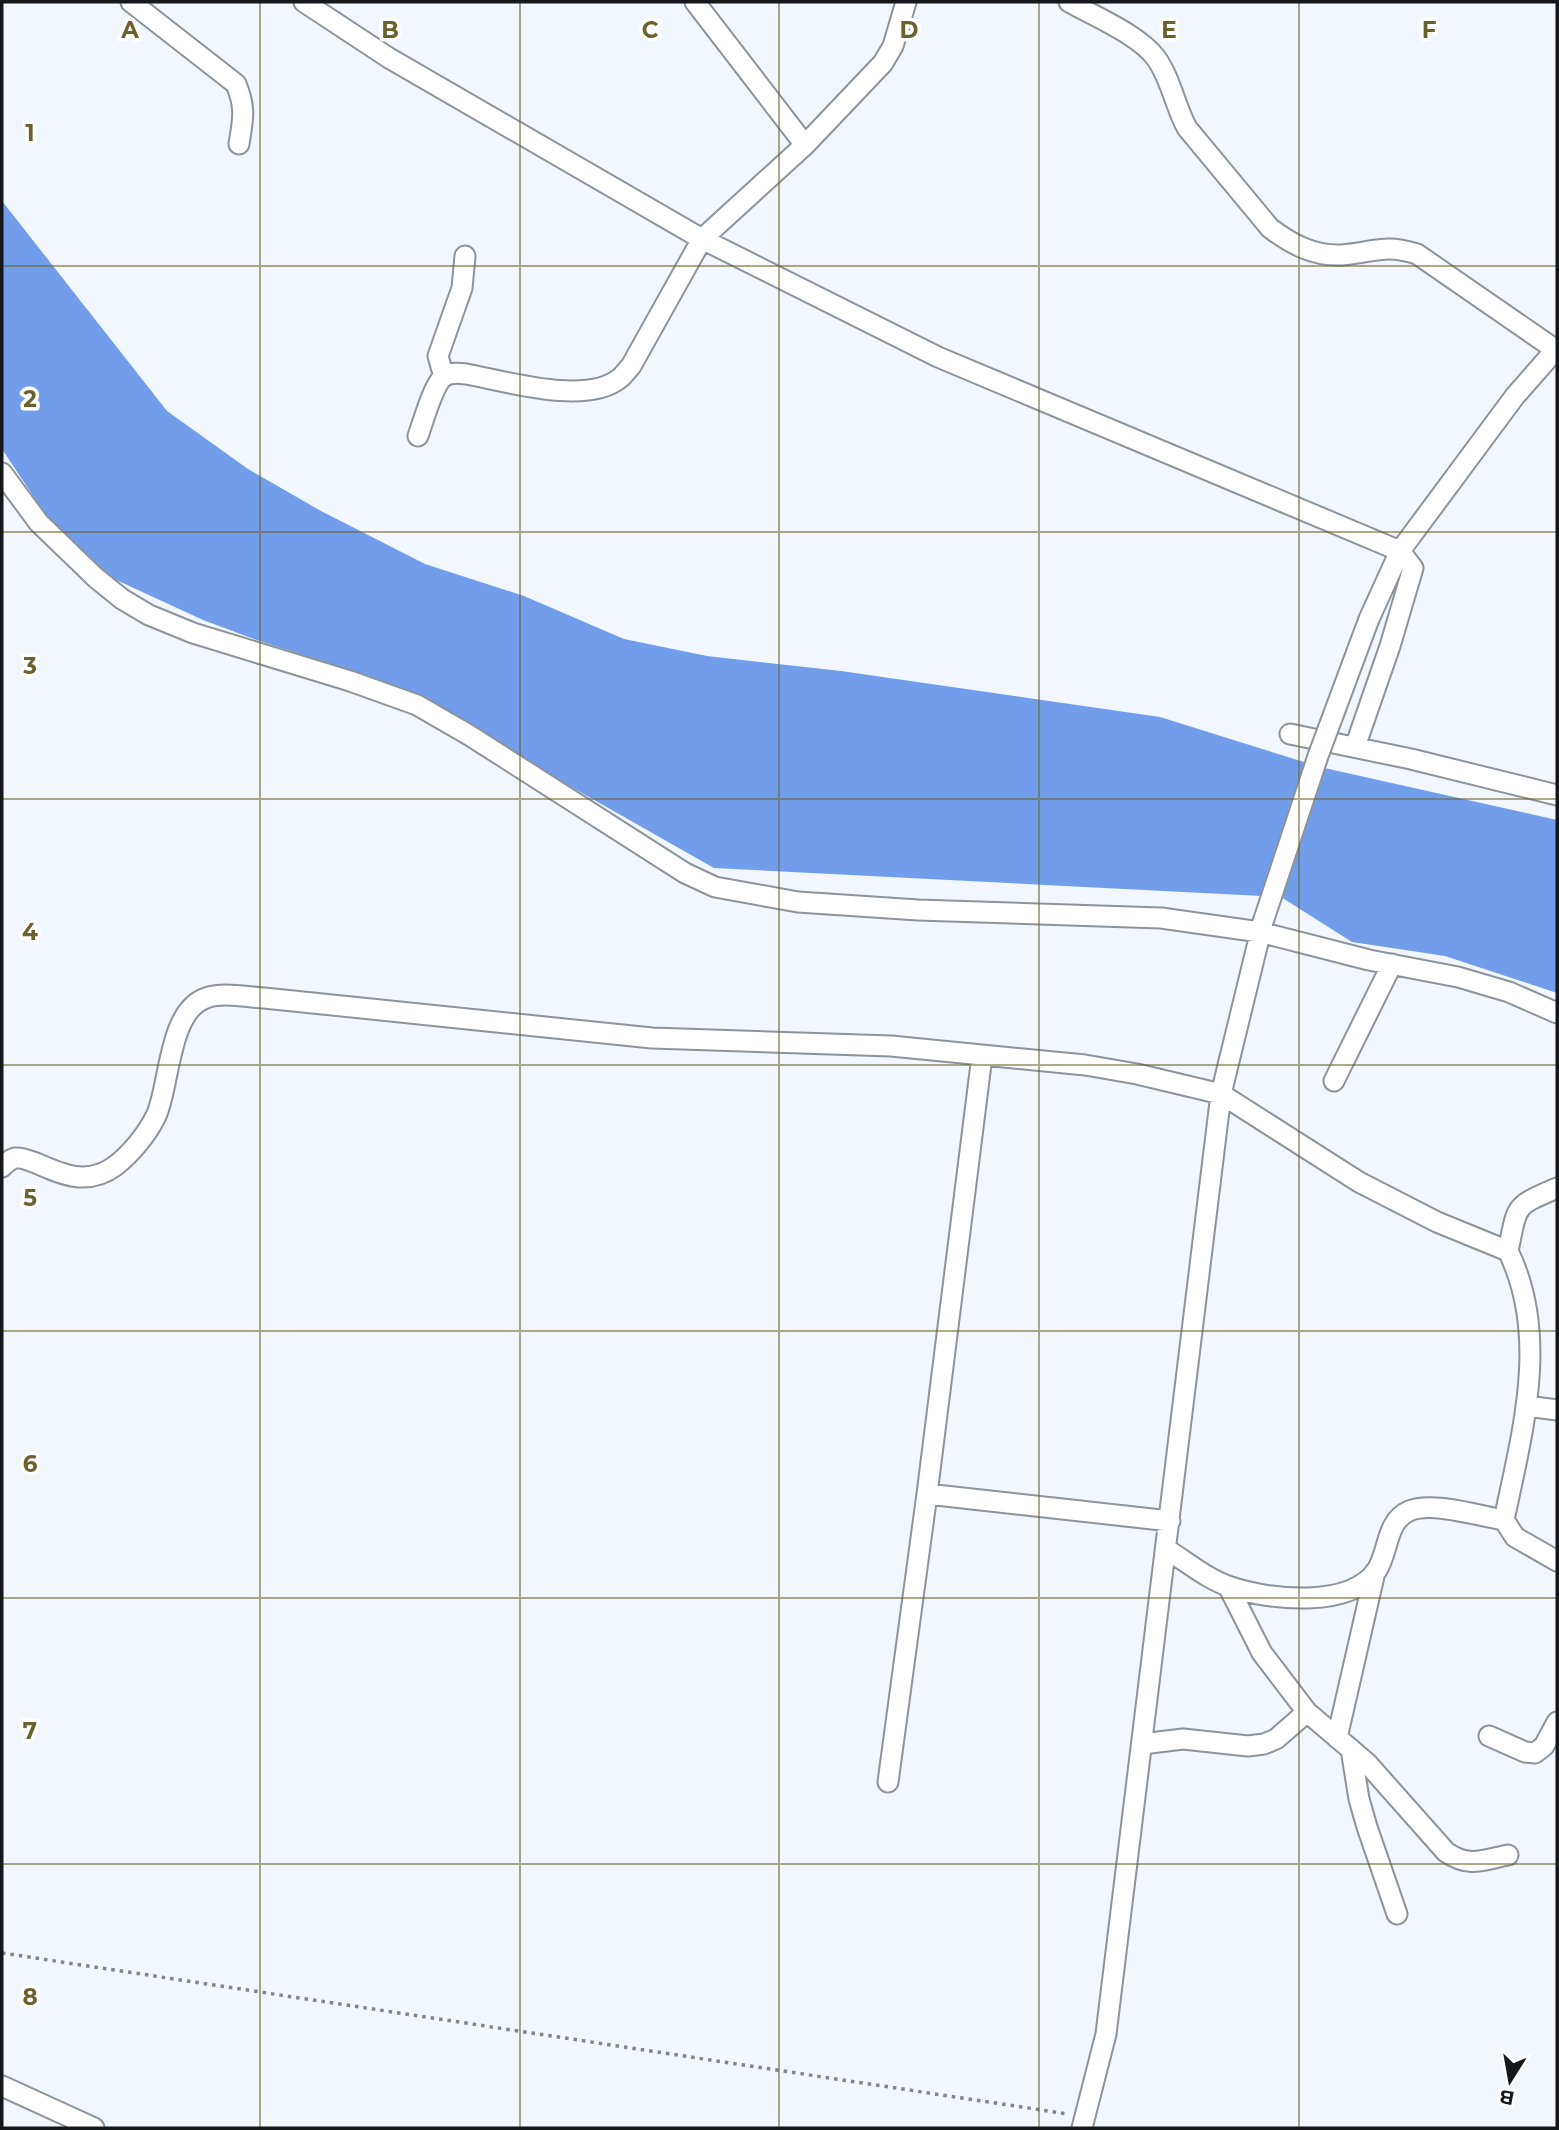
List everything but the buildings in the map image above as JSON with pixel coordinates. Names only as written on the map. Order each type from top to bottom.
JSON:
[{"type":"street","points":[[131,2],[236,84],[244,103],[239,144]]},
{"type":"street","points":[[304,2],[388,58],[702,239],[938,357],[1400,551],[1413,568],[1390,646],[1355,747]]},
{"type":"street","points":[[695,2],[805,145]]},
{"type":"street","points":[[418,436],[438,385],[444,377],[456,373],[569,391],[592,389],[619,379],[631,366],[702,239],[805,145],[883,63],[892,46],[906,2]]},
{"type":"street","points":[[1069,2],[1150,51],[1163,71],[1187,128],[1270,228],[1285,239],[1301,249],[1325,254],[1342,255],[1393,247],[1417,254],[1557,349],[1515,396],[1400,551],[1369,619],[1318,756],[1262,927],[1221,1094],[1106,2034],[1083,2122]]},
{"type":"street","points":[[444,377],[438,356],[462,288],[465,256]]},
{"type":"street","points":[[2,473],[39,523],[122,599],[149,615],[193,633],[350,681],[417,705],[469,735],[685,873],[715,887],[798,902],[918,910],[1161,918],[1262,927],[1392,964],[1458,977],[1509,992],[1557,1013]]},
{"type":"street","points":[[1290,734],[1411,758],[1557,795]]},
{"type":"street","points":[[1334,1081],[1392,964]]},
{"type":"street","points":[[4,1163],[15,1158],[26,1159],[58,1173],[82,1179],[103,1173],[116,1165],[145,1133],[157,1114],[173,1046],[184,1019],[195,1003],[208,997],[264,998],[652,1038],[891,1046],[1085,1065],[1221,1094],[1359,1182],[1437,1223],[1508,1251],[1520,1274],[1526,1297],[1530,1363],[1527,1406],[1504,1520],[1515,1537],[1557,1561]]},
{"type":"street","points":[[888,1782],[982,1056]]},
{"type":"street","points":[[1508,1251],[1518,1209],[1530,1200],[1557,1188]]},
{"type":"street","points":[[1527,1406],[1557,1410]]},
{"type":"street","points":[[927,1494],[1170,1521]]},
{"type":"street","points":[[1166,1549],[1228,1587],[1268,1597],[1332,1595],[1352,1589],[1375,1572],[1384,1557],[1393,1525],[1410,1510],[1438,1508],[1504,1520]]},
{"type":"street","points":[[1375,1572],[1344,1743],[1364,1817],[1397,1914]]},
{"type":"street","points":[[1228,1587],[1262,1653],[1307,1712],[1367,1763],[1446,1852],[1456,1859],[1472,1862],[1508,1854]]},
{"type":"street","points":[[1142,1744],[1183,1738],[1248,1746],[1264,1744],[1276,1739],[1307,1712]]},
{"type":"street","points":[[1489,1736],[1525,1752],[1535,1753],[1544,1746],[1557,1721]]},
{"type":"street","points":[[2,2086],[94,2128]]},
{"type":"path","points":[[2,1953],[1083,2122]]},
{"type":"water","points":[[2,201],[167,411],[248,469],[321,511],[425,564],[524,596],[624,639],[707,656],[841,671],[1160,717],[1320,767],[1557,820],[1557,993],[1445,956],[1352,942],[1281,897],[714,868],[388,683],[203,620],[112,578],[51,523],[2,449]]}]
